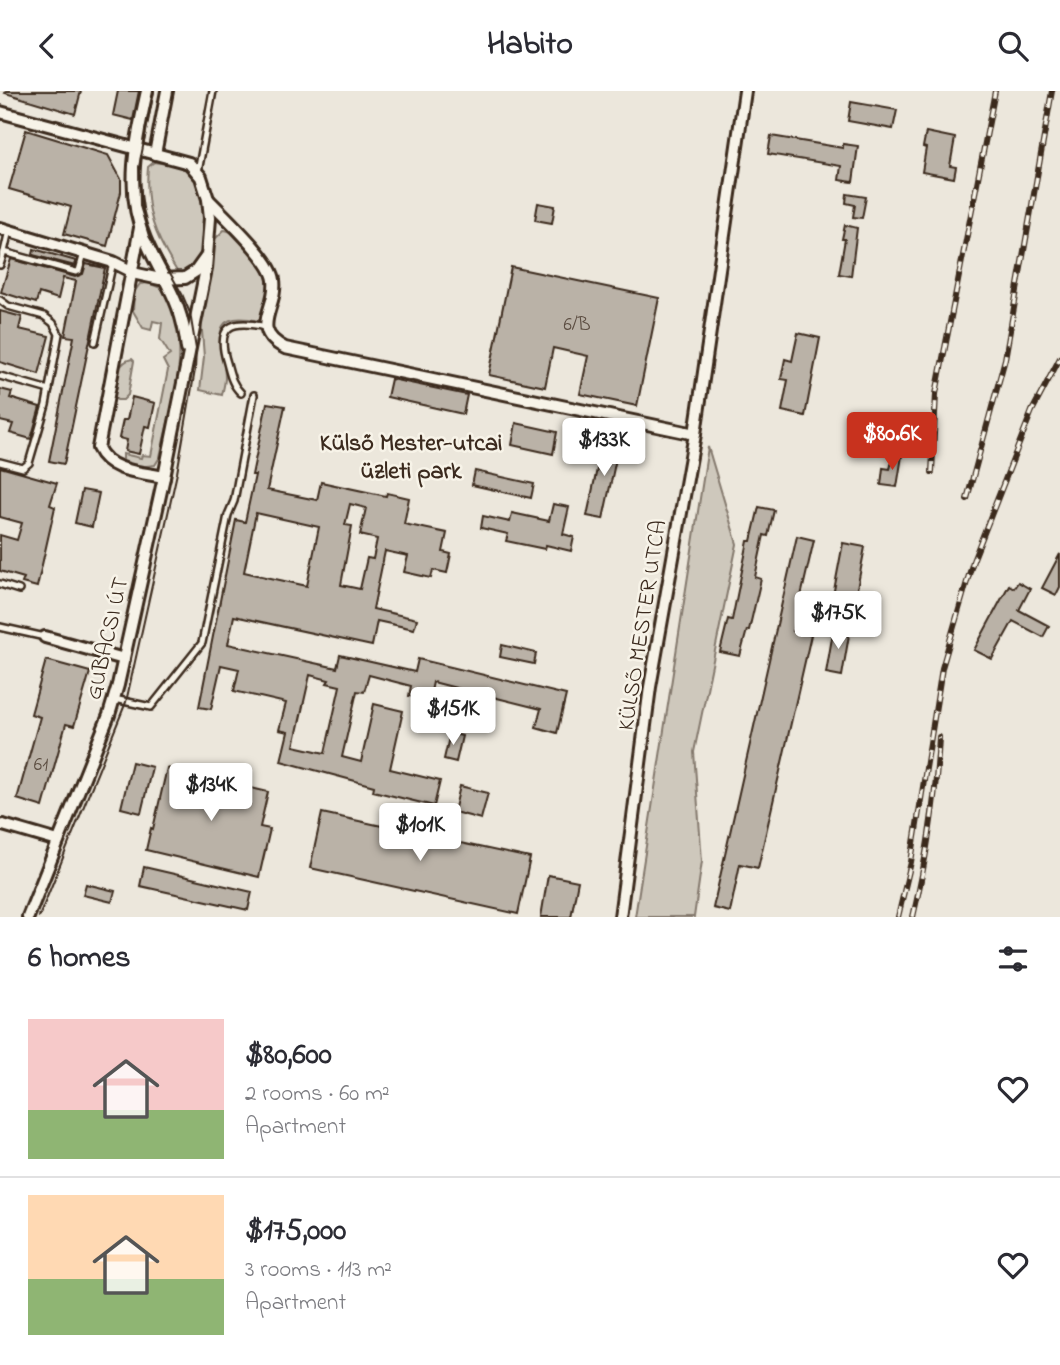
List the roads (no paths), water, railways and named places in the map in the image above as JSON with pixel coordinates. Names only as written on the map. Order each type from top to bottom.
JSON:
[{"type":"street","name":"GUBACSI ÚT","points":[[147,91],[135,149],[134,197],[141,228],[183,318],[188,358]]},
{"type":"street","points":[[155,153],[167,91]]},
{"type":"street","name":"KÜLSŐ MESTER UTCA","points":[[620,917],[650,687],[695,434],[745,91]]},
{"type":"street","points":[[0,112],[189,163],[198,172]]},
{"type":"street","name":"GUBACSI ÚT","points":[[28,917],[114,699],[124,659],[203,286],[209,235],[208,199],[198,172]]},
{"type":"street","name":"GUBACSI ÚT","points":[[208,199],[266,263],[274,279],[266,327]]},
{"type":"street","points":[[209,235],[221,226],[233,225]]},
{"type":"street","name":"GUBACSI ÚT","points":[[141,228],[98,448],[101,456],[116,467],[164,477]]},
{"type":"street","points":[[5,229],[113,261],[131,272],[167,280],[180,280],[191,275],[207,256]]},
{"type":"street","points":[[266,327],[271,339],[285,348],[695,434]]},
{"type":"street","points":[[45,637],[124,659]]},
{"type":"street","points":[[3,825],[58,841]]},
{"type":"lane","points":[[198,172],[213,91]]},
{"type":"lane","points":[[0,265],[4,252],[5,229]]},
{"type":"lane","points":[[4,252],[76,272],[79,271],[84,253]]},
{"type":"lane","points":[[94,342],[113,261]]},
{"type":"lane","points":[[0,300],[8,306],[44,316],[53,323],[59,334],[49,390],[29,463],[23,468],[0,462]]},
{"type":"lane","points":[[241,393],[234,386],[224,354],[223,338],[235,323],[266,327]]},
{"type":"lane","points":[[0,376],[49,390]]},
{"type":"lane","points":[[114,699],[151,707],[202,643],[228,515],[234,501],[254,395]]},
{"type":"lane","points":[[0,584],[19,590]]},
{"type":"lane","points":[[0,627],[45,637]]},
{"type":"tram line","points":[[39,917],[126,702],[177,473],[195,370],[196,349],[190,313],[149,236],[140,206],[139,167],[154,91]]},
{"type":"railway","points":[[932,472],[936,394],[995,91]]},
{"type":"railway","points":[[967,499],[1005,359],[1052,91]]},
{"type":"railway","points":[[898,917],[911,862],[942,668],[973,561],[1032,411],[1060,358]]},
{"type":"railway","points":[[913,917],[930,827],[939,737]]},
{"type":"district","name":"Külső Mester-utcai üzleti park","points":[[411,456]]}]
